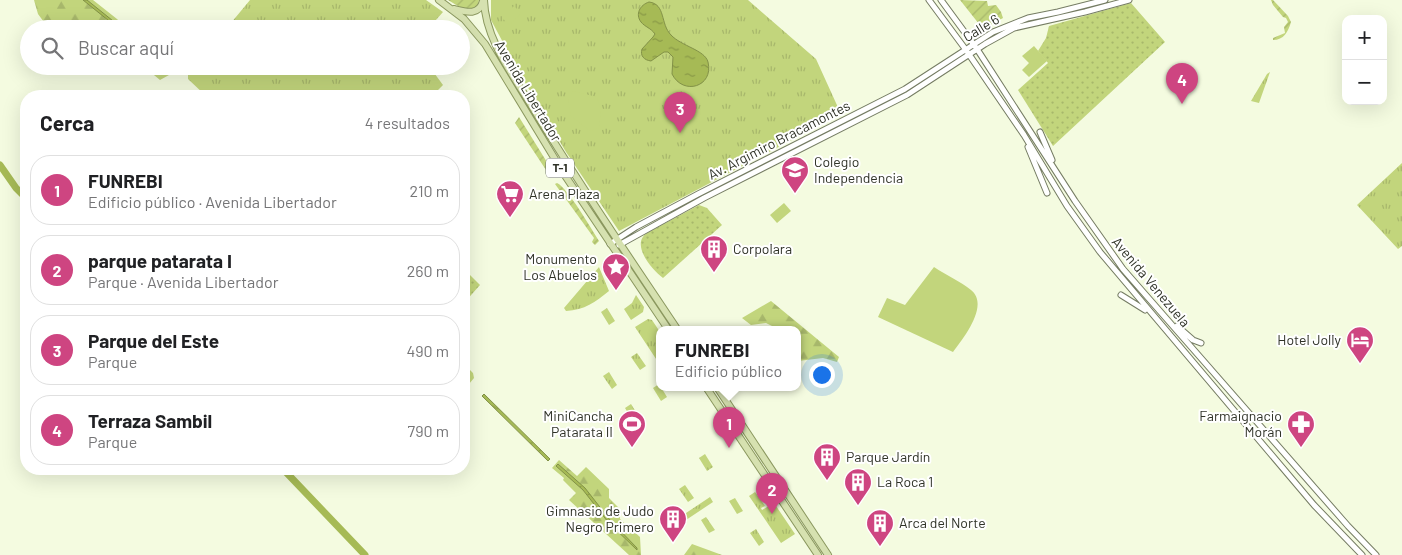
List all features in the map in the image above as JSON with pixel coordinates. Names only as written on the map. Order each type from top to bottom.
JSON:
[{"type":"main road","name":"Avenida Libertador","points":[[439,0],[452,8],[465,20]]},
{"type":"main road","name":"Avenida Libertador","points":[[484,0],[487,24],[504,60],[568,165],[676,326]]},
{"type":"main road","name":"T-1","points":[[452,8],[465,12],[475,12],[484,0]]},
{"type":"main road","name":"Avenida Libertador","points":[[470,26],[485,44],[564,174],[666,326]]},
{"type":"main road","points":[[709,391],[818,555]]},
{"type":"main road","points":[[720,391],[828,555]]},
{"type":"street","name":"Avenida Venezuela","points":[[929,0],[1024,135],[1083,230],[1314,505],[1362,555]]},
{"type":"street","name":"Avenida Venezuela","points":[[941,0],[974,44],[1106,247],[1324,500],[1376,555]]},
{"type":"street","name":"Calle 6","points":[[958,55],[993,32],[1020,20],[1105,0]]},
{"type":"street","points":[[612,246],[618,241],[907,95],[977,49],[1014,28],[1129,0]]},
{"type":"street","name":"Av. Argimiro Bracamontes","points":[[618,241],[698,194],[905,90],[958,55]]},
{"type":"street","points":[[1040,132],[1058,175]]},
{"type":"street","points":[[1024,135],[1047,193]]},
{"type":"street","points":[[1121,295],[1155,318]]},
{"type":"street","points":[[1166,318],[1193,340],[1201,343]]},
{"type":"street","points":[[1346,539],[1357,555]]},
{"type":"green space","points":[[34,0],[93,0],[118,20],[42,20],[38,14]]},
{"type":"green space","points":[[250,0],[426,0],[443,12],[436,20],[233,20]]},
{"type":"green space","points":[[448,0],[479,0],[477,6],[470,10],[461,8]]},
{"type":"green space","points":[[491,0],[748,0],[816,59],[841,114],[619,231],[566,152],[520,74],[491,20]]},
{"type":"green space","points":[[960,0],[987,1],[988,6],[996,5],[1003,18],[983,29]]},
{"type":"green space","points":[[1271,0],[1288,16],[1291,22],[1285,35],[1277,40],[1273,40],[1273,38],[1285,33],[1284,27],[1288,22]]},
{"type":"green space","points":[[1131,3],[1165,42],[1053,146],[1018,90],[1048,63],[1038,51],[1046,38],[1049,26]]},
{"type":"green space","points":[[514,6],[521,13],[510,25],[502,18]]},
{"type":"green space","points":[[1034,46],[1047,61],[1029,77],[1022,70],[1029,63],[1022,56]]},
{"type":"green space","points":[[1270,72],[1259,103],[1251,101],[1267,74]]},
{"type":"green space","points":[[154,75],[169,75],[160,80]]},
{"type":"green space","points":[[188,75],[436,75],[443,85],[438,90],[200,90],[188,79]]},
{"type":"green space","points":[[573,91],[597,97],[601,110],[599,128],[590,131],[571,116],[568,100]]},
{"type":"green space","points":[[519,117],[550,167],[548,173],[515,123]]},
{"type":"green space","points":[[1402,163],[1402,246],[1398,249],[1357,205]]},
{"type":"green space","points":[[557,183],[562,186],[586,219],[599,241],[595,245],[592,242],[594,238],[555,184]]},
{"type":"green space","points":[[784,203],[791,211],[777,223],[770,215]]},
{"type":"green space","points":[[699,205],[707,208],[722,225],[663,278],[644,257],[641,244],[642,238],[647,233]]},
{"type":"green space","points":[[599,267],[609,291],[584,307],[566,311],[564,308]]},
{"type":"green space","points":[[934,267],[971,290],[976,296],[978,304],[973,322],[953,352],[878,317],[887,298],[905,305]]},
{"type":"green space","points":[[470,275],[480,285],[470,296]]},
{"type":"green space","points":[[636,295],[644,307],[643,312],[631,320],[624,309],[632,303]]},
{"type":"green space","points":[[771,301],[839,357],[837,362],[823,358],[801,361],[801,326],[772,326],[766,323],[751,325],[742,318]]},
{"type":"green space","points":[[607,308],[615,321],[609,325],[601,312]]},
{"type":"green space","points":[[648,319],[652,320],[656,326],[656,359],[635,327]]},
{"type":"green space","points":[[637,353],[646,366],[640,370],[631,357]]},
{"type":"green space","points":[[470,370],[473,373],[474,378],[470,383]]},
{"type":"green space","points":[[609,372],[617,385],[612,389],[603,376]]},
{"type":"green space","points":[[656,386],[656,391],[663,391],[667,397],[661,401],[653,388]]},
{"type":"green space","points":[[631,404],[639,417],[633,421],[625,408]]},
{"type":"green space","points":[[705,454],[713,467],[707,471],[699,458]]},
{"type":"green space","points":[[559,460],[577,476],[586,467],[609,489],[609,498],[620,509],[620,519],[640,537],[641,555],[629,555],[569,500],[576,493],[563,480],[564,478],[552,468]]},
{"type":"green space","points":[[685,485],[694,498],[688,502],[679,489]]},
{"type":"green space","points":[[755,492],[765,506],[761,508],[762,510],[774,503],[795,534],[781,543],[749,496]]},
{"type":"green space","points":[[710,497],[713,502],[686,520],[683,515]]},
{"type":"green space","points":[[735,498],[743,511],[737,514],[729,501]]},
{"type":"green space","points":[[706,517],[715,530],[709,533],[701,520]]},
{"type":"green space","points":[[756,529],[764,542],[759,546],[750,533]]},
{"type":"green space","points":[[692,544],[722,555],[684,555]]},
{"type":"water","points":[[83,0],[87,0],[112,20],[108,20]]},
{"type":"water","points":[[649,2],[658,6],[661,10],[665,25],[675,39],[698,51],[706,58],[709,71],[702,83],[690,86],[683,85],[677,81],[672,74],[673,57],[668,52],[664,52],[651,61],[643,57],[642,49],[655,34],[641,22],[638,16],[641,8]]},
{"type":"water","points":[[484,394],[550,459],[548,461],[482,396]]},
{"type":"water","points":[[558,464],[585,488],[637,550],[608,522],[583,490],[556,466]]},
{"type":"waterway","points":[[0,165],[20,192]]},
{"type":"waterway","points":[[289,475],[365,555]]},
{"type":"place","name":"Terraza Sambil","points":[[1182,104]]},
{"type":"place","name":"Parque del Este","points":[[680,133]]},
{"type":"place","name":"Colegio Independencia","points":[[795,194]]},
{"type":"place","name":"Arena Plaza","points":[[510,218]]},
{"type":"place","name":"Corpolara","points":[[714,273]]},
{"type":"place","name":"Monumento Los Abuelos","points":[[616,291]]},
{"type":"place","name":"Hotel Jolly","points":[[1360,364]]},
{"type":"place","name":"MiniCancha Patarata II","points":[[632,448]]},
{"type":"place","name":"FUNREBI","points":[[729,448]]},
{"type":"place","name":"Farmaignacio Morán","points":[[1301,448]]},
{"type":"place","name":"Parque Jardín","points":[[827,481]]},
{"type":"place","name":"La Roca 1","points":[[858,506]]},
{"type":"place","name":"parque patarata I","points":[[772,514]]},
{"type":"place","name":"Gimnasio de Judo Negro Primero","points":[[673,543]]},
{"type":"place","name":"Arca del Norte","points":[[880,547]]}]
